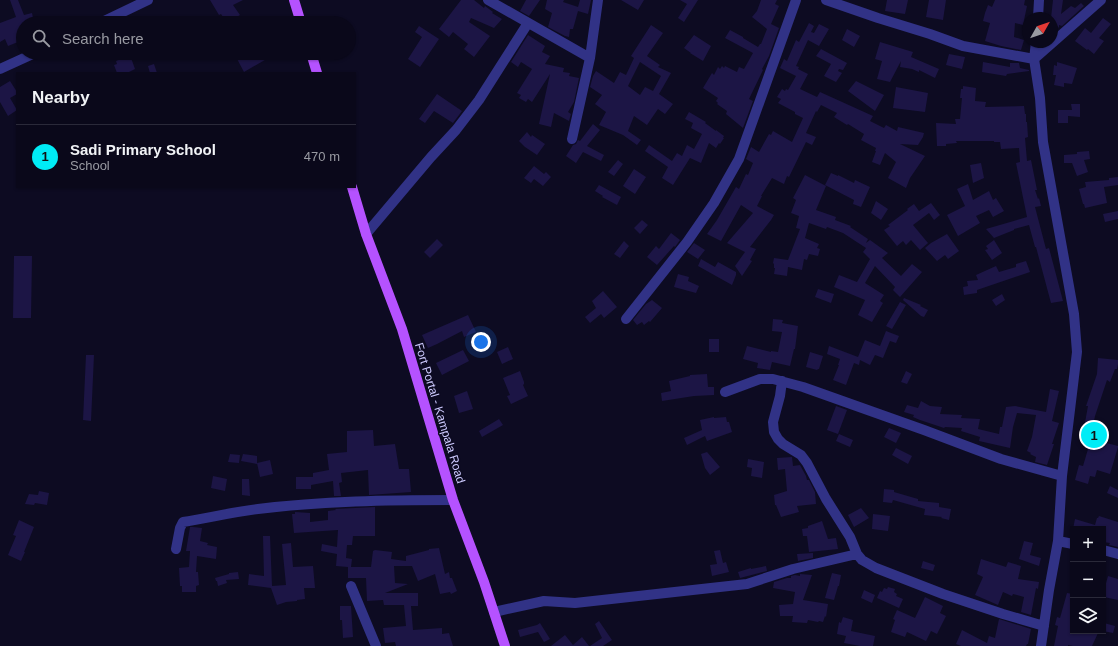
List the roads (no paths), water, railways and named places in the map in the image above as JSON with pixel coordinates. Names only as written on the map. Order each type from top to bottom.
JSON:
[{"type":"main road","points":[[294,0],[299,16]]},
{"type":"main road","points":[[313,60],[317,72]]},
{"type":"main road","name":"Fort Portal - Kampala Road","points":[[352,188],[366,234],[402,329],[453,500],[484,582],[504,646]]},
{"type":"street","points":[[115,16],[148,0]]},
{"type":"street","points":[[488,0],[590,58]]},
{"type":"street","points":[[572,140],[590,58],[598,0]]},
{"type":"street","points":[[626,319],[687,242],[714,203],[739,159],[796,0]]},
{"type":"street","points":[[826,0],[963,46],[1034,59]]},
{"type":"street","points":[[1038,12],[1039,0]]},
{"type":"street","points":[[1034,59],[1101,0]]},
{"type":"street","points":[[366,234],[431,157],[456,130],[479,100],[528,23]]},
{"type":"street","points":[[1035,48],[1034,59],[1040,98],[1043,142],[1074,314],[1077,352],[1062,476],[1058,541],[1041,646]]},
{"type":"street","points":[[0,68],[19,60]]},
{"type":"street","points":[[725,392],[760,379],[782,381],[924,430],[1001,459],[1062,476]]},
{"type":"street","points":[[782,381],[780,396],[773,422],[774,432],[783,444],[801,455],[807,463],[826,499],[850,537],[857,554],[862,560],[876,568],[950,597],[1044,626]]},
{"type":"street","points":[[176,549],[180,528],[183,522],[257,509],[311,504],[405,500],[453,500]]},
{"type":"street","points":[[1058,541],[1070,543]]},
{"type":"street","points":[[1106,551],[1118,554]]},
{"type":"street","points":[[494,612],[544,601],[575,603],[747,584],[794,569],[857,554]]},
{"type":"street","points":[[351,586],[376,646]]},
{"type":"place","name":"Sadi Primary School","points":[[1094,435]]}]
